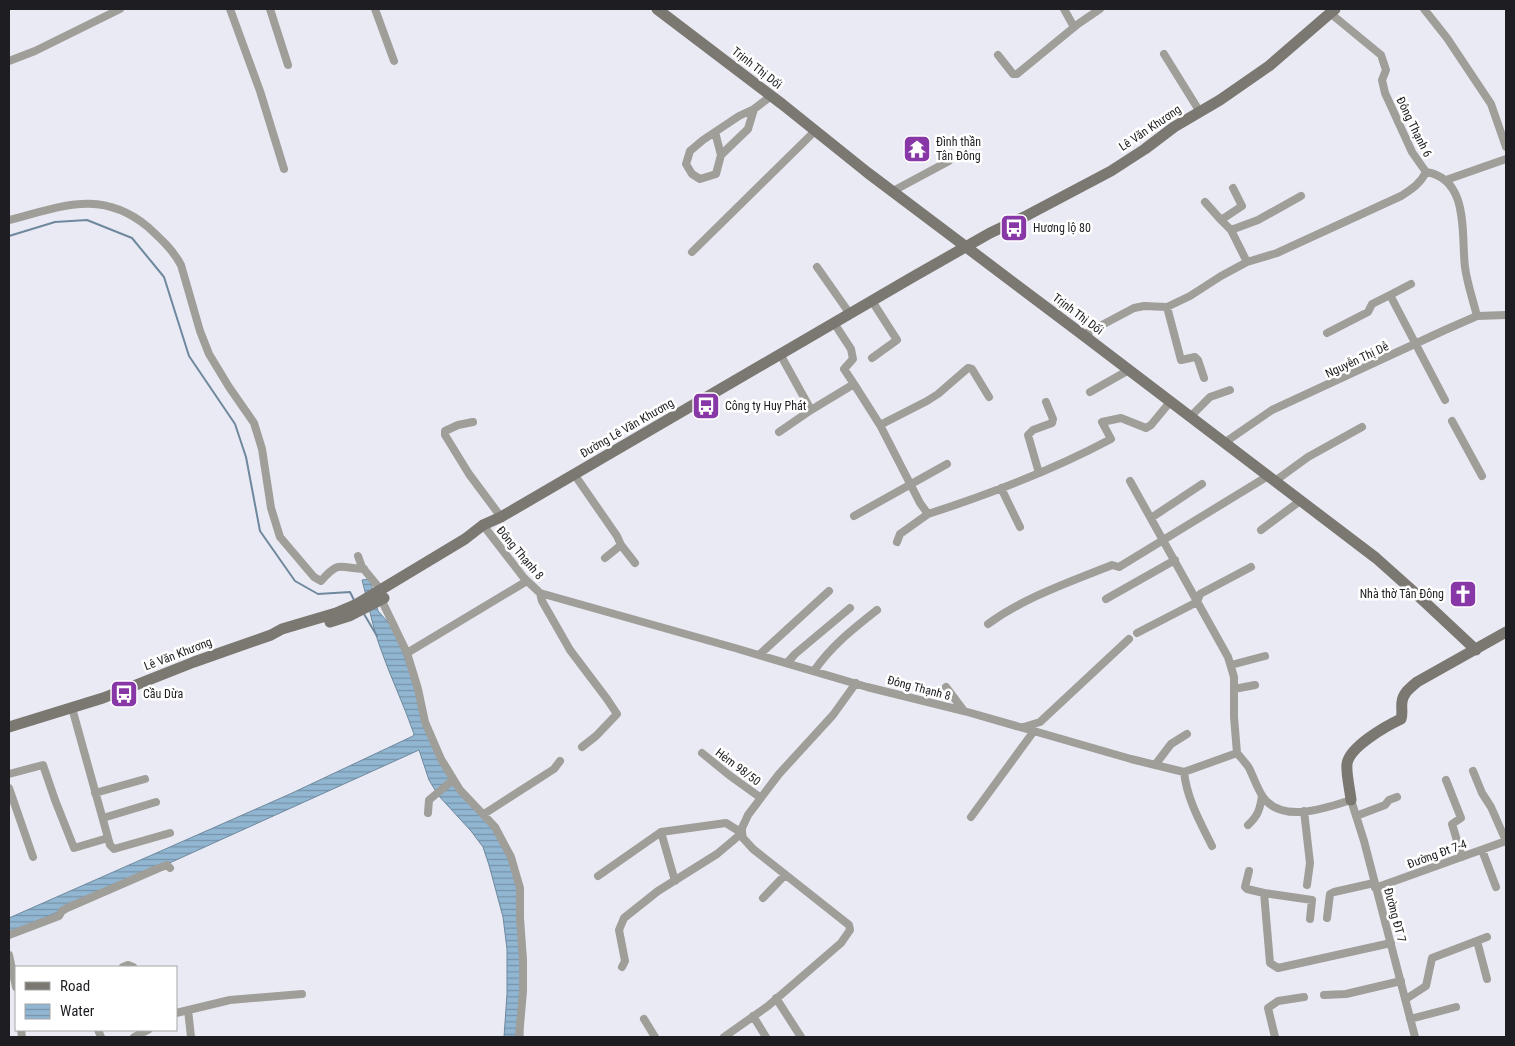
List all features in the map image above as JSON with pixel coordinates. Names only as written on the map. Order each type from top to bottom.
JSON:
[{"type":"main road","name":"Trịnh Thị Dối","points":[[657,9],[966,248],[1376,558],[1476,650]]},
{"type":"main road","name":"Lê Văn Khương","points":[[966,248],[990,233],[1111,171],[1145,149],[1174,127],[1220,100],[1269,66],[1332,11]]},
{"type":"main road","name":"Đường Lê Văn Khương","points":[[379,596],[419,565],[483,525],[501,517],[966,248]]},
{"type":"main road","name":"Lê Văn Khương","points":[[9,728],[103,698],[194,662],[271,635],[284,634],[336,616],[357,604],[379,596]]},
{"type":"main road","points":[[1351,800],[1347,763],[1351,753],[1370,738],[1401,719],[1403,714],[1402,699],[1405,693],[1417,682],[1506,632]]},
{"type":"street","points":[[9,61],[35,51],[120,9]]},
{"type":"street","points":[[230,9],[260,91],[284,169]]},
{"type":"street","points":[[270,9],[288,65]]},
{"type":"street","points":[[374,9],[394,61]]},
{"type":"street","points":[[1064,9],[1074,27]]},
{"type":"street","points":[[998,55],[1015,75],[1091,11],[1100,9]]},
{"type":"street","points":[[1424,9],[1447,38],[1491,104],[1506,147]]},
{"type":"street","name":"Đông Thạnh 6","points":[[1332,11],[1381,55],[1386,70],[1382,80],[1385,93],[1412,152],[1426,172],[1446,180]]},
{"type":"street","points":[[1164,54],[1200,112]]},
{"type":"street","points":[[715,132],[720,155],[716,174],[700,179],[692,174],[686,164],[690,150],[715,132],[739,116],[754,109],[771,96]]},
{"type":"street","points":[[720,155],[748,129],[754,109]]},
{"type":"street","points":[[692,252],[815,131]]},
{"type":"street","points":[[1477,316],[1465,269],[1463,215],[1451,185],[1446,180],[1506,159]]},
{"type":"street","points":[[893,191],[948,161]]},
{"type":"street","points":[[1083,335],[1134,308],[1144,306],[1167,307],[1190,296],[1247,262],[1277,253],[1401,196],[1422,181],[1426,172]]},
{"type":"street","points":[[1221,220],[1242,206],[1233,188]]},
{"type":"street","points":[[1231,230],[1258,220],[1302,196]]},
{"type":"street","points":[[1205,202],[1231,230],[1247,262]]},
{"type":"street","points":[[9,220],[59,206],[83,203],[104,205],[126,212],[138,219],[162,239],[181,265],[200,331],[209,354],[228,387],[254,423],[262,449],[271,508],[280,537],[314,576],[321,581],[334,567],[342,565],[349,568],[364,568]]},
{"type":"street","points":[[817,267],[850,314]]},
{"type":"street","points":[[1327,333],[1368,312],[1372,304],[1412,284]]},
{"type":"street","points":[[1390,295],[1445,400]]},
{"type":"street","points":[[872,301],[897,340],[872,358]]},
{"type":"street","points":[[1167,307],[1181,360],[1195,357],[1198,360],[1204,378]]},
{"type":"street","name":"Nguyễn Thị Dễ","points":[[1224,443],[1272,410],[1477,316],[1506,316]]},
{"type":"street","points":[[834,323],[851,349],[853,359],[844,369],[880,425],[920,503],[928,514]]},
{"type":"street","points":[[780,354],[811,410]]},
{"type":"street","points":[[880,425],[938,394],[968,368],[972,368],[989,397]]},
{"type":"street","points":[[1090,392],[1129,370]]},
{"type":"street","points":[[778,432],[854,384]]},
{"type":"street","points":[[1190,417],[1210,397],[1230,390]]},
{"type":"street","points":[[1039,473],[1028,435],[1033,430],[1052,423],[1053,419],[1046,402]]},
{"type":"street","points":[[897,542],[900,534],[928,514],[1039,473],[1084,454],[1110,439],[1102,422],[1120,418],[1146,428],[1151,425],[1170,402]]},
{"type":"street","points":[[1452,421],[1482,476]]},
{"type":"street","points":[[473,422],[451,428],[445,431],[444,435],[469,474],[501,517]]},
{"type":"street","points":[[988,624],[1032,598],[1063,584],[1112,565],[1119,567],[1164,539],[1362,427]]},
{"type":"street","points":[[854,516],[948,464]]},
{"type":"street","points":[[574,474],[635,563]]},
{"type":"street","points":[[1130,481],[1164,539],[1232,665],[1237,753],[1248,766],[1262,796],[1269,804],[1293,813],[1351,800]]},
{"type":"street","points":[[1151,518],[1202,484]]},
{"type":"street","points":[[1001,488],[1020,527]]},
{"type":"street","points":[[1261,530],[1300,501]]},
{"type":"street","name":"Đông Thạnh 8","points":[[483,525],[527,581],[540,593],[856,683],[949,708],[964,710],[1184,772]]},
{"type":"street","points":[[605,558],[621,545]]},
{"type":"street","points":[[358,556],[407,653],[425,722],[452,781],[496,827],[511,857],[520,888],[523,991],[519,1037]]},
{"type":"street","points":[[1106,599],[1175,560]]},
{"type":"street","points":[[1137,633],[1197,602],[1200,594],[1251,567]]},
{"type":"street","points":[[407,653],[527,581]]},
{"type":"street","points":[[759,655],[829,591]]},
{"type":"street","points":[[540,593],[542,601],[570,650],[617,714],[596,736],[582,747]]},
{"type":"street","points":[[787,663],[795,654],[850,608]]},
{"type":"street","points":[[814,671],[823,658],[843,637],[876,610]]},
{"type":"street","points":[[1024,727],[1040,722],[1129,639]]},
{"type":"street","points":[[1232,665],[1265,656]]},
{"type":"street","points":[[724,1037],[776,998],[841,943],[850,930],[849,925],[753,849],[743,838],[742,828],[748,815],[779,774],[832,715],[856,683]]},
{"type":"street","points":[[1234,689],[1255,684]]},
{"type":"street","points":[[946,688],[964,710]]},
{"type":"street","points":[[72,708],[110,845],[114,849],[170,833]]},
{"type":"street","points":[[971,817],[1034,731]]},
{"type":"street","points":[[1155,765],[1171,744],[1188,734]]},
{"type":"street","name":"Hẻm 98/50","points":[[702,753],[729,776],[761,798]]},
{"type":"street","points":[[1212,846],[1195,812],[1186,786],[1184,772],[1237,753]]},
{"type":"street","points":[[484,814],[554,769],[560,761]]},
{"type":"street","points":[[9,774],[43,765],[74,848],[108,838]]},
{"type":"street","points":[[1473,771],[1506,841]]},
{"type":"street","points":[[96,792],[145,779]]},
{"type":"street","points":[[1446,780],[1461,818],[1452,824],[1462,856]]},
{"type":"street","points":[[428,813],[429,800],[452,781]]},
{"type":"street","points":[[9,788],[33,857]]},
{"type":"street","points":[[1248,825],[1255,819],[1260,810],[1262,796]]},
{"type":"street","points":[[1356,816],[1385,805],[1389,800],[1397,797]]},
{"type":"street","name":"Đường ĐT 7","points":[[1351,800],[1415,1037]]},
{"type":"street","points":[[103,818],[156,802]]},
{"type":"street","points":[[1304,811],[1310,863],[1307,885]]},
{"type":"street","points":[[598,876],[661,832],[726,823],[742,833]]},
{"type":"street","points":[[661,832],[675,880]]},
{"type":"street","points":[[622,967],[625,961],[619,930],[624,918],[675,880],[717,854],[742,833]]},
{"type":"street","name":"Đường Đt 7-4","points":[[1327,918],[1330,894],[1334,892],[1375,885],[1506,841]]},
{"type":"street","points":[[1482,850],[1496,887]]},
{"type":"street","points":[[9,935],[59,916],[67,908],[159,868],[168,865],[170,868]]},
{"type":"street","points":[[1249,871],[1245,887],[1247,889],[1312,900],[1310,919]]},
{"type":"street","points":[[763,898],[785,875]]},
{"type":"street","points":[[1264,893],[1270,963],[1278,968],[1391,943]]},
{"type":"street","points":[[1406,999],[1426,986],[1432,958],[1487,937]]},
{"type":"street","points":[[1477,941],[1488,979]]},
{"type":"street","points":[[9,955],[15,982]]},
{"type":"street","points":[[1324,995],[1346,994],[1401,981]]},
{"type":"street","points":[[178,1012],[230,1000],[302,994]]},
{"type":"street","points":[[1275,1037],[1268,1008],[1278,1002],[1304,997]]},
{"type":"street","points":[[776,998],[801,1037]]},
{"type":"street","points":[[1410,1019],[1456,1007]]},
{"type":"street","points":[[188,1010],[192,1037]]},
{"type":"street","points":[[753,1016],[766,1037]]},
{"type":"street","points":[[644,1019],[655,1037]]},
{"type":"street","points":[[134,1037],[146,1031]]},
{"type":"water","points":[[370,579],[378,611],[395,630],[444,769],[495,828],[516,877],[523,1037],[504,1037],[507,994],[507,949],[503,917],[483,847],[438,795],[429,780],[419,750],[143,875],[9,933],[9,918],[290,794],[413,736],[414,734],[375,630],[362,580]]},
{"type":"waterway","points":[[9,236],[55,222],[87,220],[132,238],[164,277],[189,356],[235,424],[246,457],[260,531],[295,581],[318,594],[350,592],[354,600]]},
{"type":"waterway","points":[[364,614],[377,636]]},
{"type":"place","name":"Đình thần Tân Đông","points":[[917,149]]},
{"type":"place","name":"Hương lộ 80","points":[[1014,228]]},
{"type":"place","name":"Công ty Huy Phát","points":[[706,406]]},
{"type":"place","name":"Nhà thờ Tân Đông","points":[[1463,594]]},
{"type":"place","name":"Cầu Dừa","points":[[124,694]]}]
